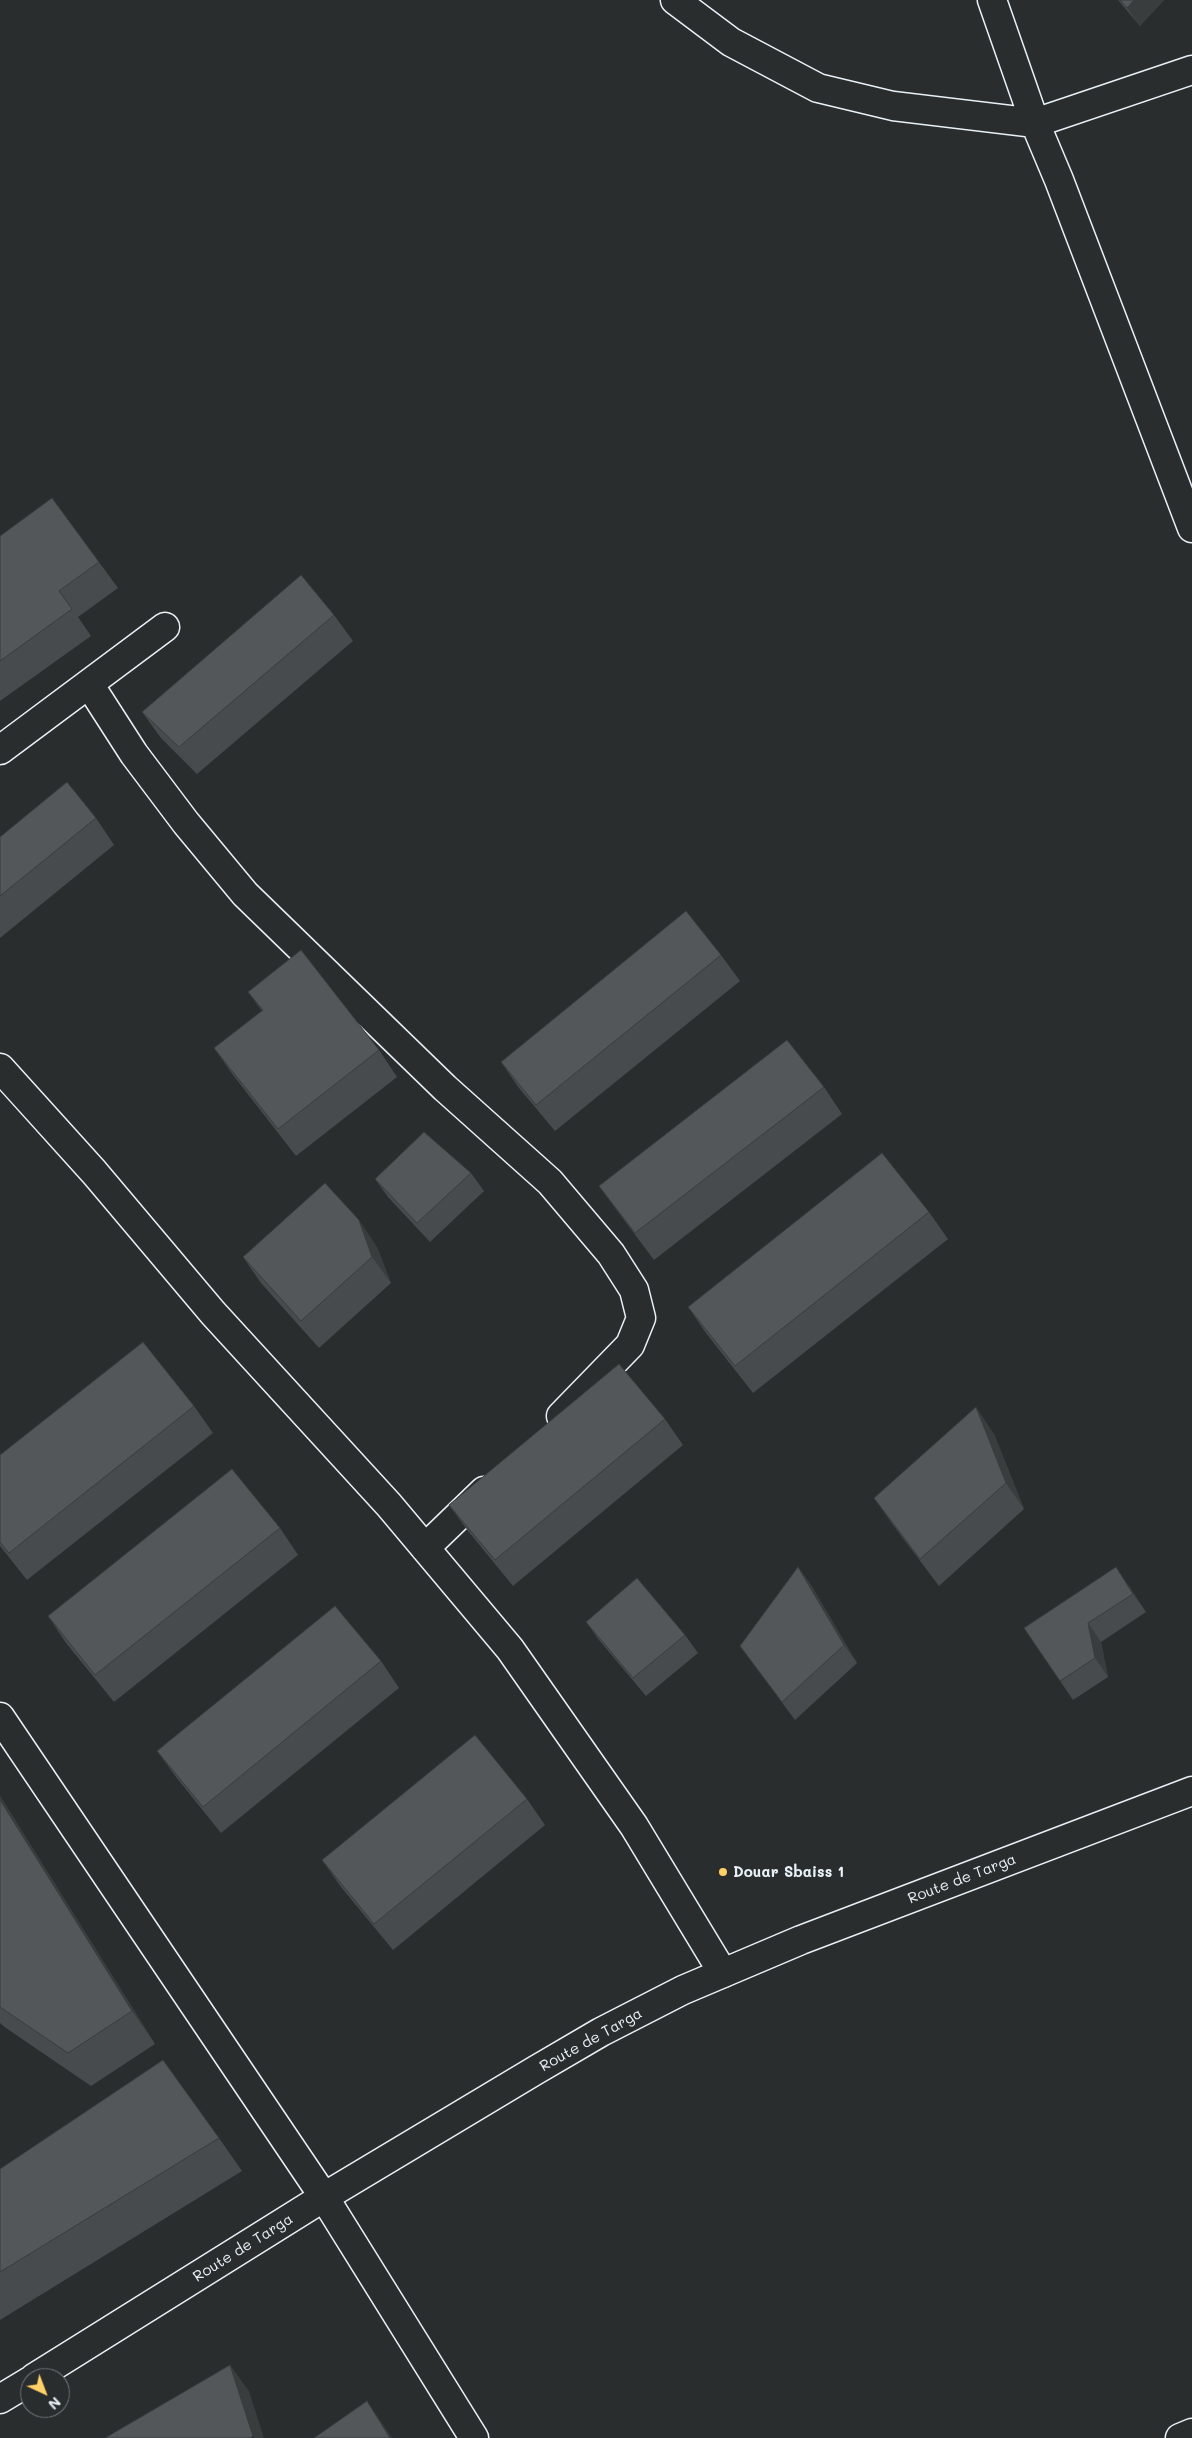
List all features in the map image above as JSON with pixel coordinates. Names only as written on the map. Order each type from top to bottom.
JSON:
[{"type":"street","points":[[675,0],[731,42],[818,88],[893,106],[1035,123],[1192,70]]},
{"type":"street","points":[[992,0],[1035,123],[1059,180],[1192,528]]},
{"type":"street","points":[[0,750],[165,627]]},
{"type":"street","points":[[89,684],[134,754],[245,894],[438,1081],[550,1182],[611,1254],[634,1290],[641,1318],[630,1345],[544,1432]]},
{"type":"street","points":[[0,1068],[94,1172],[212,1314],[389,1506],[510,1649],[634,1826],[723,1973]]},
{"type":"street","points":[[425,1548],[502,1473]]},
{"type":"street","points":[[0,1717],[324,2197],[474,2438]]},
{"type":"street","name":"Route de Targa","points":[[50,2368],[324,2197],[601,2032],[683,1990],[801,1940],[1192,1792]]},
{"type":"street","points":[[0,2400],[20,2387]]},
{"type":"street","points":[[1180,2438],[1192,2434]]},
{"type":"building","points":[[1120,0],[1134,0],[1127,8]]},
{"type":"building","points":[[52,498],[99,562],[59,591],[72,609],[0,661],[0,536]]},
{"type":"building","points":[[301,575],[334,615],[179,747],[142,712]]},
{"type":"building","points":[[67,782],[96,818],[0,896],[0,837]]},
{"type":"building","points":[[686,911],[721,955],[536,1105],[501,1062]]},
{"type":"building","points":[[301,950],[379,1050],[278,1129],[214,1048],[263,1010],[248,992]]},
{"type":"building","points":[[787,1040],[824,1087],[635,1233],[599,1186]]},
{"type":"building","points":[[424,1132],[471,1173],[417,1223],[375,1179]]},
{"type":"building","points":[[882,1153],[929,1212],[735,1366],[688,1307]]},
{"type":"building","points":[[325,1183],[359,1220],[372,1257],[301,1321],[243,1257]]},
{"type":"building","points":[[143,1342],[194,1406],[9,1553],[0,1542],[0,1455]]},
{"type":"building","points":[[619,1364],[665,1419],[495,1560],[449,1505]]},
{"type":"building","points":[[976,1407],[1006,1483],[920,1559],[874,1498]]},
{"type":"building","points":[[232,1469],[280,1528],[95,1675],[48,1616]]},
{"type":"building","points":[[798,1567],[844,1645],[782,1702],[740,1646]]},
{"type":"building","points":[[1116,1567],[1133,1594],[1088,1623],[1095,1658],[1060,1681],[1024,1628]]},
{"type":"building","points":[[637,1578],[685,1635],[633,1678],[586,1622]]},
{"type":"building","points":[[335,1606],[381,1661],[203,1807],[157,1751]]},
{"type":"building","points":[[475,1735],[527,1799],[374,1924],[322,1860]]},
{"type":"building","points":[[0,1800],[132,2011],[68,2053],[0,2007]]},
{"type":"building","points":[[163,2060],[219,2138],[0,2272],[0,2169]]},
{"type":"building","points":[[230,2365],[253,2436],[250,2438],[105,2438]]},
{"type":"building","points":[[367,2401],[390,2438],[314,2438]]},
{"type":"place","name":"Douar Sbaiss 1","points":[[723,1872]]}]
